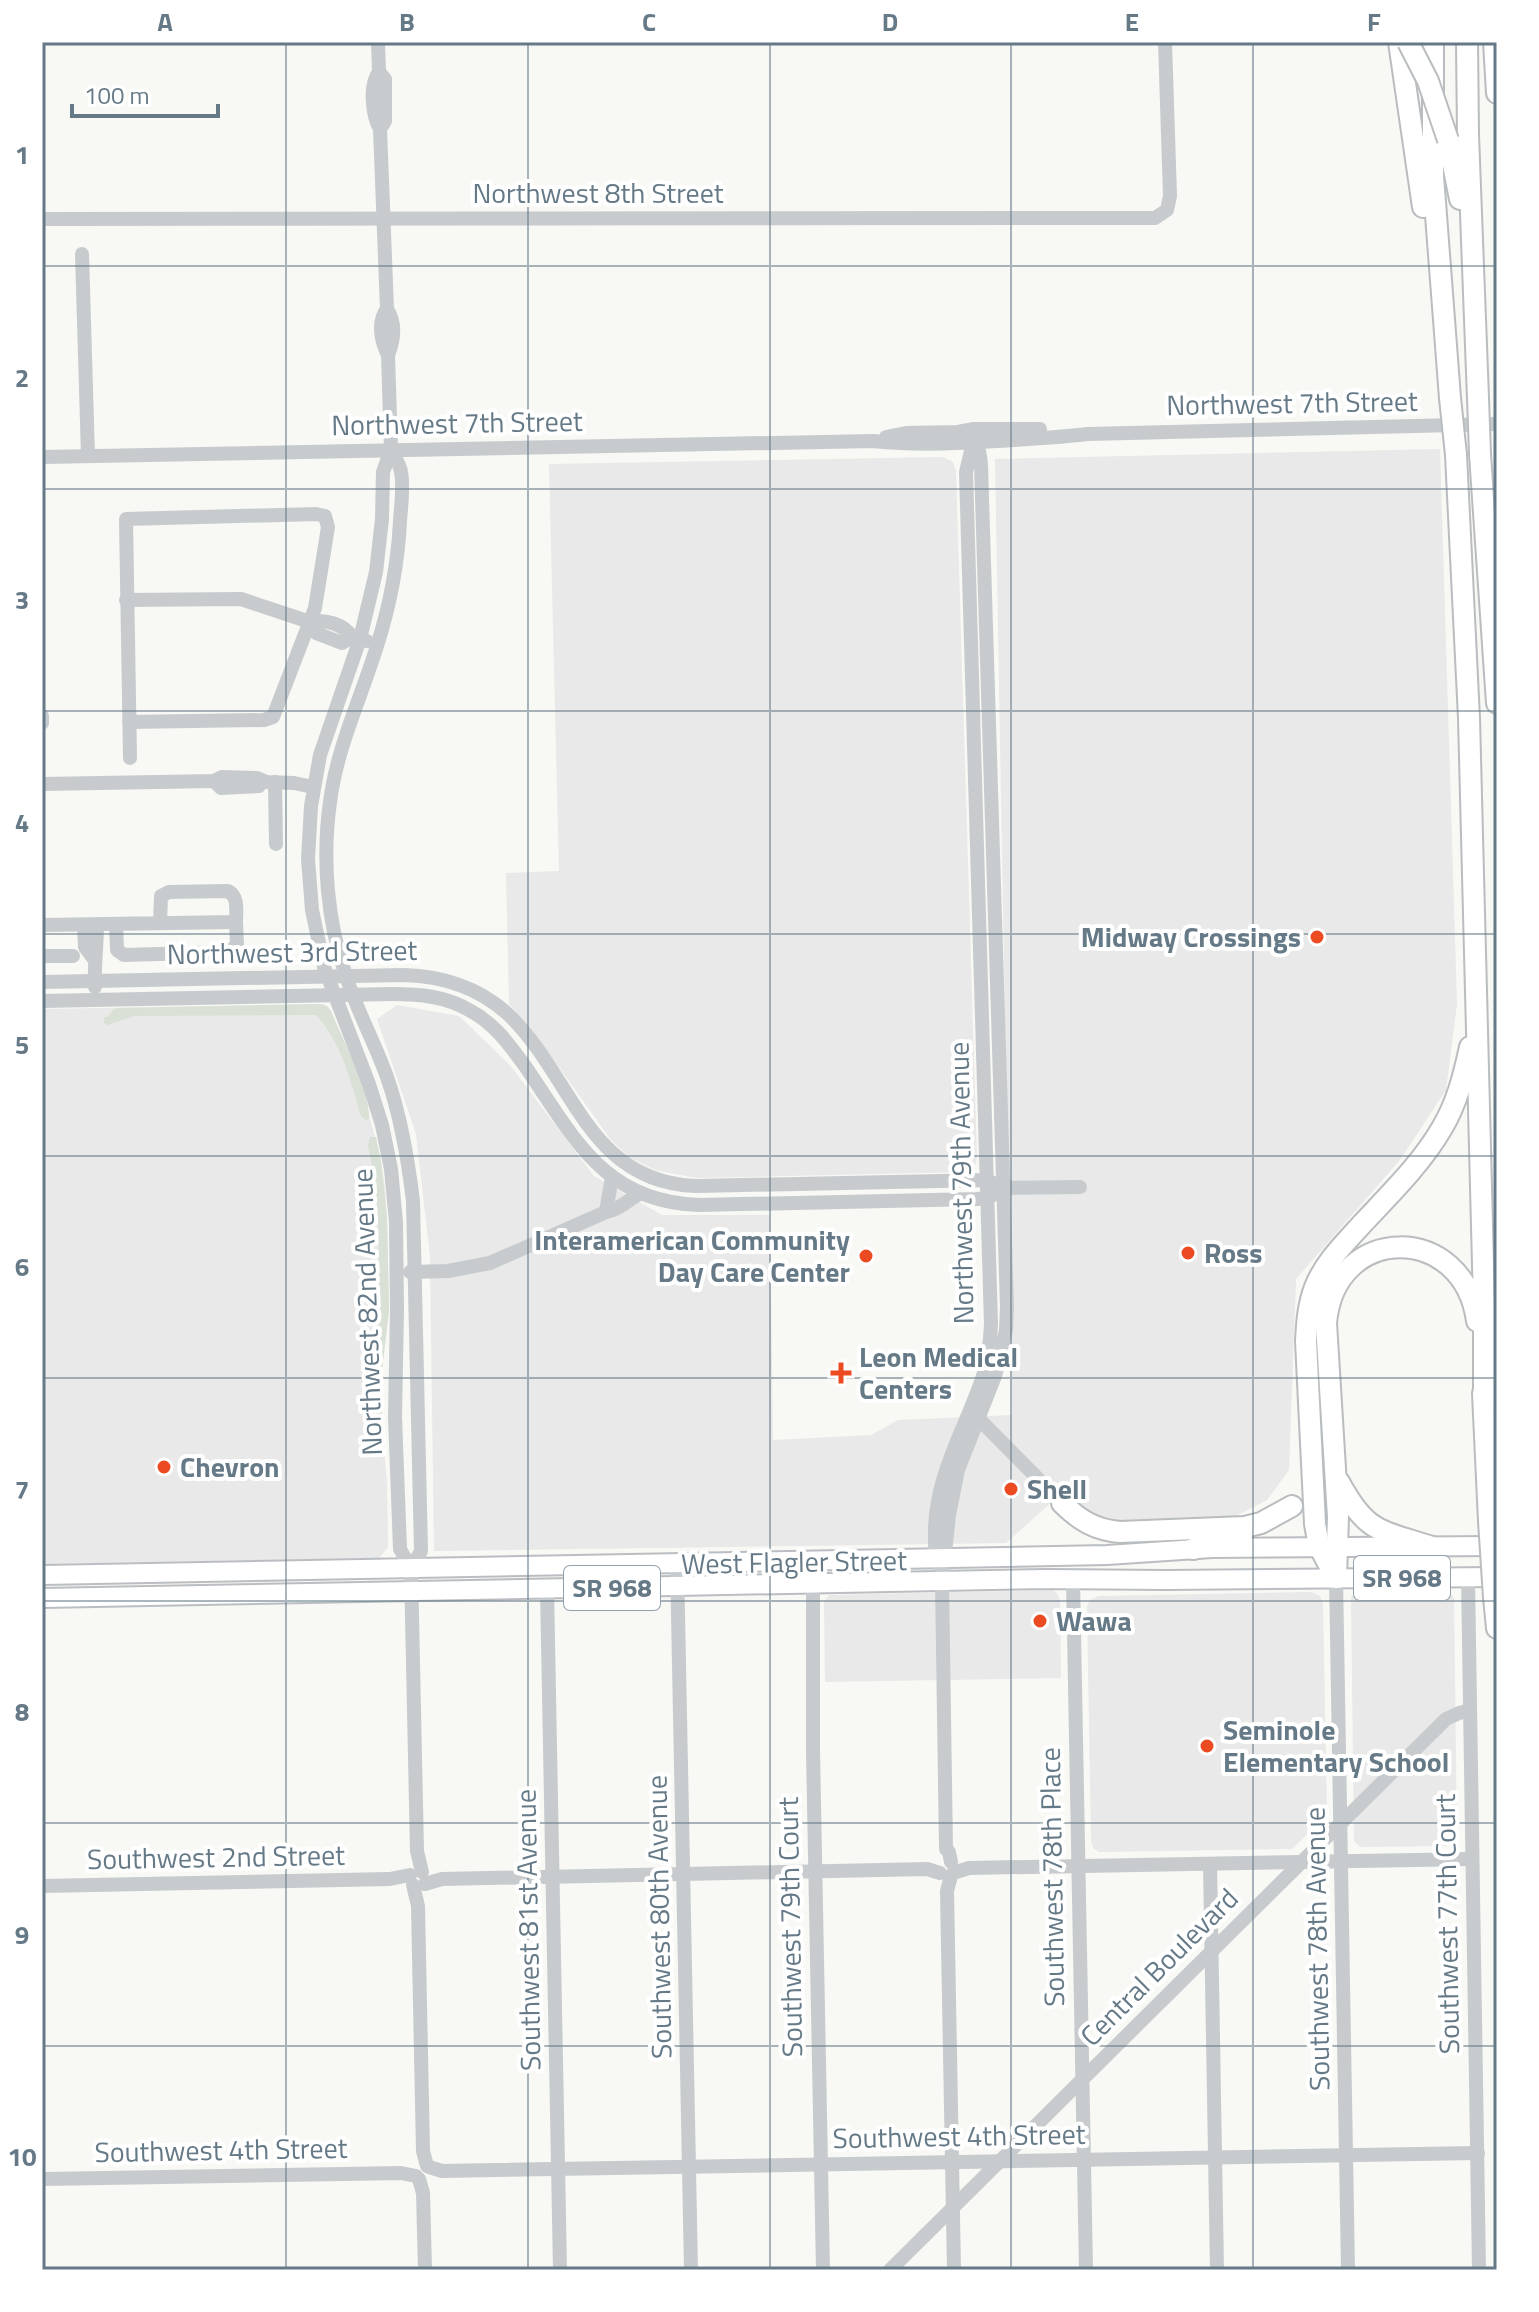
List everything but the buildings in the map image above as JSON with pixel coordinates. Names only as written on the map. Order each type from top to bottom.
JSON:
[{"type":"highway","points":[[1399,42],[1443,325]]},
{"type":"highway","points":[[1408,42],[1458,138]]},
{"type":"highway","points":[[1433,42],[1433,176],[1456,455],[1469,718],[1484,1404],[1497,1628]]},
{"type":"highway","points":[[1467,42],[1458,138],[1497,703]]},
{"type":"highway","points":[[1494,42],[1497,93]]},
{"type":"highway","points":[[1336,1578],[1328,1546],[1315,1524],[1307,1316],[1315,1287],[1338,1250],[1415,1167],[1442,1129],[1466,1068],[1476,1012]]},
{"type":"highway","points":[[1328,1546],[1336,1476],[1326,1343],[1327,1306],[1341,1277],[1360,1259],[1376,1251],[1403,1247],[1427,1252],[1440,1259],[1461,1279],[1476,1315],[1484,1404]]},
{"type":"highway","points":[[1193,1549],[1253,1535],[1283,1518],[1301,1491],[1312,1455]]},
{"type":"highway","points":[[1336,1476],[1350,1503],[1368,1523],[1387,1533],[1432,1547]]},
{"type":"highway","points":[[1062,1503],[1088,1524],[1120,1532],[1245,1527],[1261,1523],[1292,1506]]},
{"type":"main road","name":"West Flagler Street","points":[[42,1575],[1107,1555],[1193,1549],[1328,1546],[1497,1546]]},
{"type":"main road","points":[[117,1596],[144,1573]]},
{"type":"main road","points":[[85,1597],[111,1574]]},
{"type":"main road","name":"West Flagler Street","points":[[42,1598],[1073,1579],[1468,1578],[1496,1587]]},
{"type":"street","name":"Northwest 82nd Avenue","points":[[378,42],[379,72],[385,79],[385,121],[380,129],[387,309],[392,316],[393,342],[388,355],[391,450],[383,472],[379,554],[369,605],[325,736],[313,787],[308,842],[310,895],[316,934],[327,977],[382,1125],[394,1195],[397,1272],[395,1417],[400,1549],[411,1569],[412,1591],[425,2270]]},
{"type":"street","name":"Northwest 8th Street","points":[[42,219],[1155,218],[1165,213],[1170,201],[1165,42]]},
{"type":"street","points":[[82,254],[88,456]]},
{"type":"street","name":"Northwest 7th Street","points":[[873,441],[906,433],[977,442],[1088,434],[1497,424]]},
{"type":"street","name":"Northwest 7th Street","points":[[42,457],[873,441],[920,444],[936,437],[974,429],[1045,429],[1088,434]]},
{"type":"street","points":[[958,432],[969,434],[977,442]]},
{"type":"street","points":[[938,438],[956,454],[966,472]]},
{"type":"street","name":"Northwest 79th Avenue","points":[[954,2270],[947,1891],[944,1867],[941,1558],[951,1497],[989,1351],[991,1306],[966,472],[971,451],[977,442]]},
{"type":"street","name":"Northwest 79th Avenue","points":[[966,1434],[979,1419],[995,1376],[1006,1330],[982,473],[977,442]]},
{"type":"street","name":"Northwest 82nd Avenue","points":[[391,450],[401,472],[401,516],[394,576],[378,645],[340,750],[328,819],[328,890],[333,926],[346,976],[391,1088],[407,1154],[413,1201],[421,1551],[411,1569]]},
{"type":"street","points":[[129,722],[264,720],[273,717],[315,608],[328,527],[325,516],[126,519],[126,600],[129,722],[130,758]]},
{"type":"street","points":[[126,600],[241,599],[310,622],[321,620],[347,629],[356,638],[378,645]]},
{"type":"street","points":[[42,716],[42,723]]},
{"type":"street","points":[[42,784],[214,781],[222,777],[257,778],[313,787]]},
{"type":"street","points":[[270,782],[276,844]]},
{"type":"street","points":[[977,843],[993,845]]},
{"type":"street","points":[[116,924],[116,946],[124,955],[229,952],[237,945],[236,900],[228,891],[164,894],[160,901],[160,923]]},
{"type":"street","points":[[42,925],[236,922]]},
{"type":"street","points":[[90,924],[97,952],[94,959],[95,1000]]},
{"type":"street","points":[[42,956],[73,956]]},
{"type":"street","name":"Northwest 3rd Street","points":[[42,982],[430,977],[465,986],[489,999],[507,1014],[604,1145],[648,1177],[672,1184],[696,1186],[987,1180]]},
{"type":"street","points":[[366,1025],[376,1003],[392,994]]},
{"type":"street","name":"Northwest 3rd Street","points":[[42,1001],[421,994],[446,1000],[473,1012],[492,1026],[508,1042],[587,1154],[612,1177],[641,1193],[673,1203],[699,1205],[988,1198]]},
{"type":"street","points":[[606,1212],[612,1177]]},
{"type":"street","points":[[987,1180],[1003,1188],[1080,1187]]},
{"type":"street","points":[[988,1198],[1003,1188]]},
{"type":"street","points":[[397,1272],[448,1271],[490,1263],[614,1211],[641,1193]]},
{"type":"street","points":[[979,1419],[1062,1503]]},
{"type":"street","name":"Southwest 80th Avenue","points":[[677,1564],[691,2270]]},
{"type":"street","name":"Southwest 78th Avenue","points":[[1336,1578],[1348,2270]]},
{"type":"street","name":"Southwest 77th Court","points":[[1468,1578],[1479,2270]]},
{"type":"street","name":"Southwest 78th Place","points":[[1073,1579],[1086,2270]]},
{"type":"street","name":"Southwest 79th Court","points":[[813,1584],[823,2270]]},
{"type":"street","name":"Southwest 81st Avenue","points":[[547,1589],[560,2270]]},
{"type":"street","name":"Central Boulevard","points":[[890,2270],[1446,1719],[1470,1710]]},
{"type":"street","name":"Southwest 2nd Street","points":[[42,1886],[1472,1859]]},
{"type":"street","points":[[1210,1864],[1217,2270]]},
{"type":"street","name":"Southwest 4th Street","points":[[42,2179],[1478,2153]]},
{"type":"shaded area","points":[[1440,449],[1457,1004],[1446,1090],[1400,1160],[1296,1279],[1289,1470],[1267,1500],[1218,1525],[1109,1528],[1063,1492],[1006,1543],[434,1551],[430,1257],[416,1134],[377,1019],[397,1005],[459,1016],[509,1064],[594,1176],[662,1215],[770,1215],[773,1440],[871,1435],[898,1420],[1012,1415],[995,459]]},
{"type":"shaded area","points":[[943,457],[953,462],[956,471],[975,1167],[967,1172],[696,1178],[655,1170],[629,1157],[611,1140],[528,1024],[509,1004],[506,873],[559,871],[549,464]]},
{"type":"shaded area","points":[[321,1004],[331,1011],[362,1088],[385,1187],[389,1311],[382,1370],[382,1428],[388,1547],[379,1558],[42,1564],[42,1009]]},
{"type":"shaded area","points":[[321,1004],[331,1011],[355,1065],[369,1119],[361,1116],[339,1049],[316,1015],[134,1016],[108,1025],[104,1023],[104,1017],[117,1008]]},
{"type":"shaded area","points":[[370,1137],[376,1137],[387,1217],[389,1311],[382,1370],[382,1428],[379,1434],[374,1430],[371,1418],[379,1247],[378,1213],[368,1146]]},
{"type":"shaded area","points":[[1446,1589],[1454,1598],[1457,1840],[1447,1846],[1360,1847],[1354,1841],[1351,1597],[1359,1591]]},
{"type":"shaded area","points":[[1052,1590],[1060,1600],[1061,1678],[825,1682],[824,1601],[829,1595]]},
{"type":"shaded area","name":"Seminole Elementary School","points":[[1311,1592],[1320,1596],[1323,1603],[1327,1815],[1292,1849],[1099,1852],[1093,1848],[1087,1607],[1090,1600],[1099,1596]]},
{"type":"place","name":"Midway Crossings","points":[[1317,937]]},
{"type":"place","name":"Ross","points":[[1188,1253]]},
{"type":"place","name":"Interamerican Community Day Care Center","points":[[866,1256]]},
{"type":"place","name":"Leon Medical Centers","points":[[841,1373]]},
{"type":"place","name":"Chevron","points":[[164,1467]]},
{"type":"place","name":"Shell","points":[[1011,1489]]},
{"type":"place","name":"Wawa","points":[[1040,1621]]},
{"type":"place","name":"Seminole Elementary School","points":[[1207,1746]]}]
